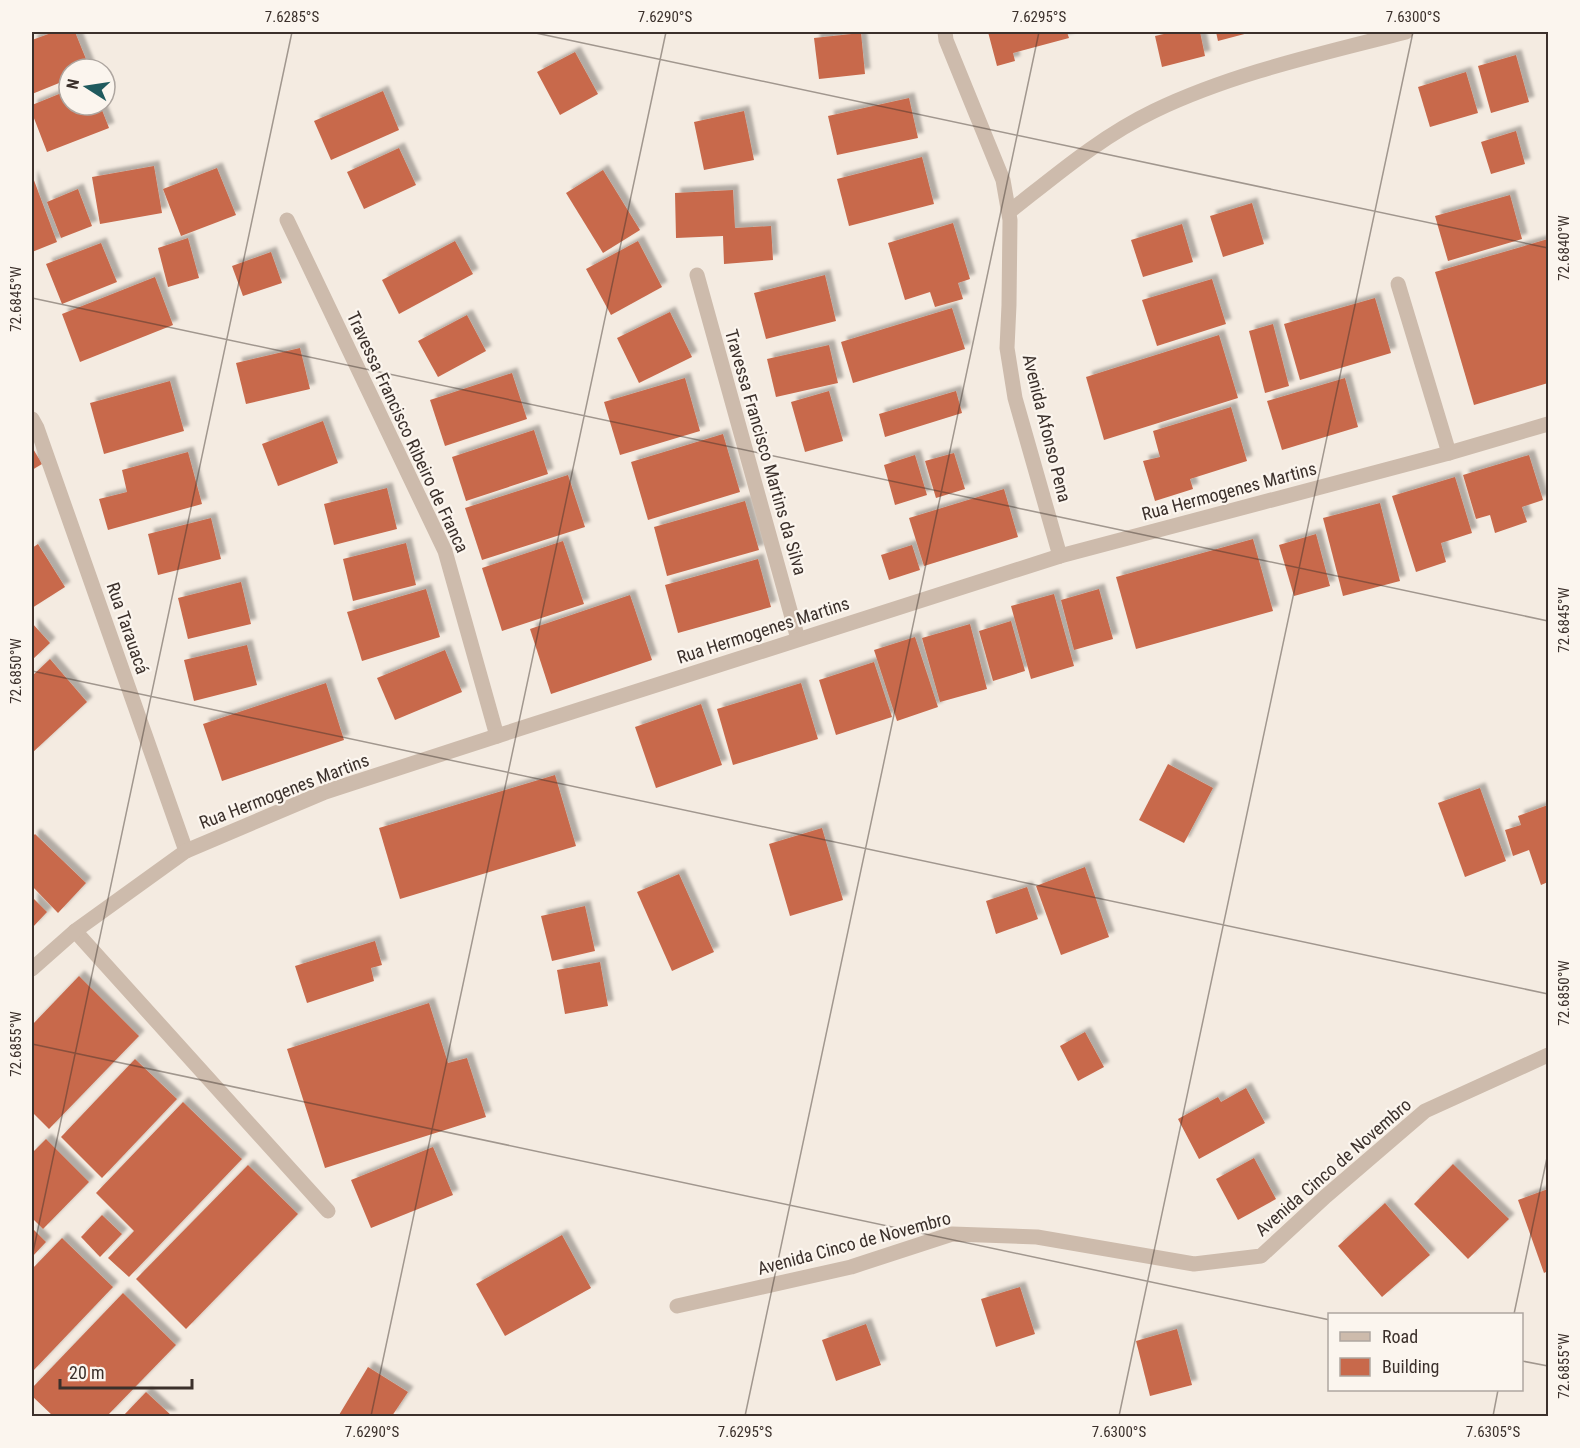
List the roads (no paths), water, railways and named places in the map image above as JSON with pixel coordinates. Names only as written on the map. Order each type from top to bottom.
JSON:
[{"type":"street","name":"Avenida Afonso Pena","points":[[945,32],[946,40],[1003,180],[1010,220],[1006,348],[1015,398],[1060,556]]},
{"type":"street","points":[[1009,212],[1097,143],[1152,111],[1209,87],[1276,66],[1406,32]]},
{"type":"street","name":"Travessa Francisco Ribeiro de Franca","points":[[287,220],[446,551],[497,736]]},
{"type":"street","name":"Travessa Francisco Martins da Silva","points":[[697,275],[798,639]]},
{"type":"street","points":[[1398,284],[1449,453]]},
{"type":"street","name":"Rua Tarauacá","points":[[32,419],[186,851]]},
{"type":"street","name":"Rua Hermogenes Martins","points":[[32,969],[75,931],[186,851],[325,792],[1060,556],[1449,453],[1548,424]]},
{"type":"street","points":[[75,931],[328,1211]]},
{"type":"street","name":"Avenida Cinco de Novembro","points":[[676,1306],[852,1268],[952,1234],[1037,1237],[1194,1264],[1261,1256],[1326,1196],[1425,1111],[1548,1054]]}]
